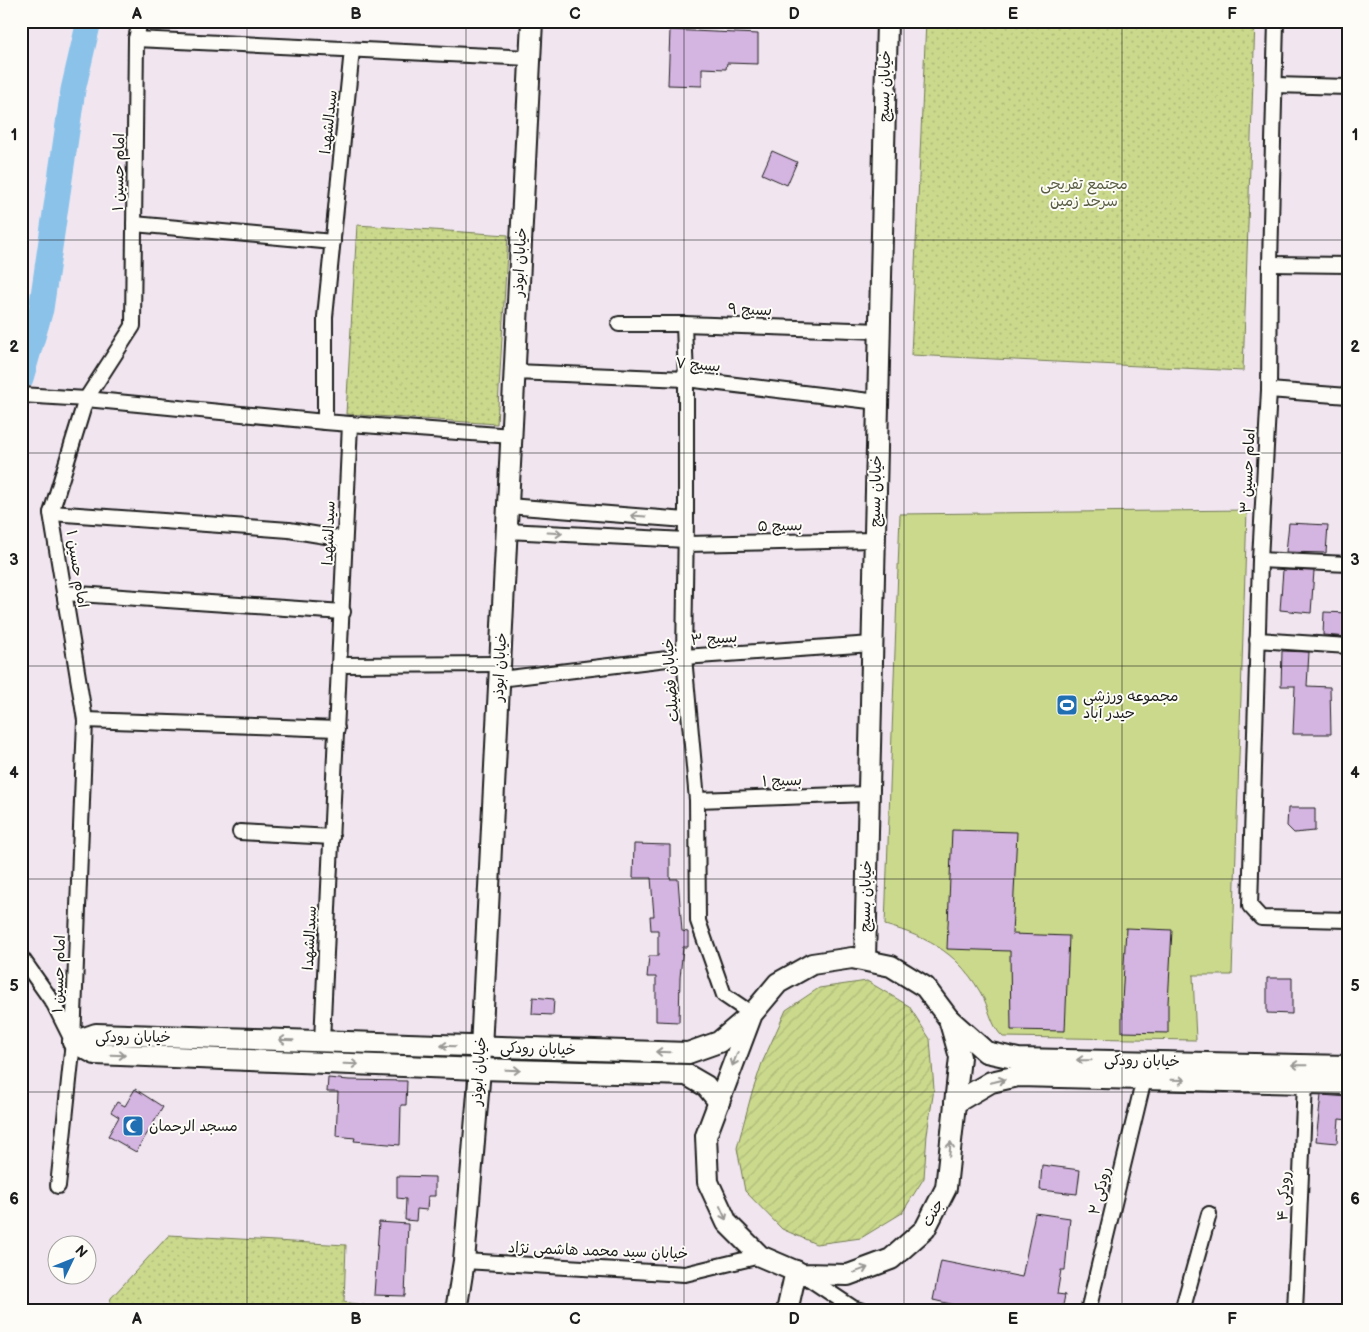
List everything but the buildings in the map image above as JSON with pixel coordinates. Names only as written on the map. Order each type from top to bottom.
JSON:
[{"type":"street","name":"امام حسین ۱","points":[[73,1042],[85,720],[51,513],[86,399],[133,326],[136,39],[140,21]]},
{"type":"street","name":"خیابان ابوذر","points":[[456,1311],[464,1261],[482,1048],[532,21]]},
{"type":"street","name":"خیابان بسیج","points":[[864,960],[887,21]]},
{"type":"street","name":"امام حسین ۳","points":[[1276,21],[1269,390],[1257,640],[1250,906],[1261,918],[1348,920]]},
{"type":"street","points":[[136,39],[530,58]]},
{"type":"street","name":"سیدالشهدا","points":[[325,422],[325,317],[352,50]]},
{"type":"street","points":[[1275,85],[1348,87]]},
{"type":"street","points":[[134,224],[333,242]]},
{"type":"street","points":[[1270,264],[1348,265]]},
{"type":"street","name":"بسیج ۹","points":[[619,324],[684,324],[880,331]]},
{"type":"street","name":"خیابان فضیلت","points":[[684,324],[686,380],[684,657],[697,800],[698,921],[724,995],[752,1014]]},
{"type":"street","name":"بسیج ۷","points":[[515,372],[686,380],[878,402]]},
{"type":"street","points":[[1269,390],[1348,396]]},
{"type":"street","points":[[21,395],[86,399],[325,422],[512,436]]},
{"type":"street","name":"سیدالشهدا","points":[[322,1042],[350,424]]},
{"type":"street","points":[[508,506],[686,520]]},
{"type":"street","points":[[51,513],[289,530],[344,539]]},
{"type":"street","name":"بسیج ۵","points":[[507,531],[686,542],[874,540]]},
{"type":"street","points":[[1260,560],[1348,564]]},
{"type":"street","points":[[64,593],[342,612]]},
{"type":"street","points":[[1257,640],[1348,646]]},
{"type":"street","name":"بسیج ۳","points":[[340,665],[500,672],[872,644]]},
{"type":"street","points":[[85,720],[337,729]]},
{"type":"street","name":"بسیج ۱","points":[[697,800],[868,794]]},
{"type":"street","points":[[240,832],[332,837]]},
{"type":"street","name":"امام حسین ۱","points":[[21,957],[54,1004],[73,1042]]},
{"type":"street","name":"جنت","points":[[852,958],[864,960],[891,966],[924,987],[949,1019],[960,1057],[946,1188],[925,1229],[891,1259],[848,1275],[799,1272],[760,1256],[727,1223],[708,1182],[706,1136],[752,1014],[778,983],[812,964],[852,958]]},
{"type":"street","name":"خیابان رودکی","points":[[73,1042],[96,1034],[482,1048],[688,1053],[719,1042],[752,1014]]},
{"type":"street","name":"خیابان رودکی","points":[[949,1019],[986,1052],[1018,1059],[1348,1066]]},
{"type":"street","points":[[58,1186],[73,1042]]},
{"type":"street","name":"خیابان رودکی","points":[[73,1042],[95,1054],[480,1070],[688,1075],[706,1086],[719,1102]]},
{"type":"street","name":"خیابان رودکی","points":[[955,1102],[991,1082],[1018,1076],[1348,1084]]},
{"type":"street","name":"رودکی ۲","points":[[1088,1311],[1144,1079]]},
{"type":"street","name":"رودکی ۴","points":[[1295,1311],[1305,1083]]},
{"type":"street","points":[[1182,1311],[1209,1214]]},
{"type":"street","name":"خیابان سید محمد هاشمی نژاد","points":[[464,1261],[684,1274],[760,1256]]},
{"type":"street","points":[[787,1311],[799,1272],[853,1308],[862,1311]]},
{"type":"green space","name":"مجتمع تفریحی سرحد زمین","points":[[926,21],[1255,21],[1243,371],[911,355]]},
{"type":"green space","points":[[357,225],[508,235],[497,424],[346,414]]},
{"type":"green space","name":"مجموعه ورزشی حیدر آباد","points":[[1247,510],[1232,975],[1193,975],[1196,1040],[1003,1037],[994,1024],[984,999],[975,984],[955,960],[943,950],[917,936],[885,925],[900,514]]},
{"type":"green space","points":[[867,981],[909,1006],[930,1039],[934,1089],[927,1134],[924,1178],[902,1213],[861,1238],[816,1244],[782,1229],[745,1191],[737,1148],[762,1063],[786,1010],[819,988]]},
{"type":"green space","points":[[169,1235],[346,1245],[344,1302],[401,1311],[108,1311],[111,1298]]},
{"type":"waterway","points":[[21,378],[41,309],[73,90],[89,21]]},
{"type":"place","name":"مجموعه ورزشی حیدر آباد","points":[[1067,705]]},
{"type":"place","name":"مسجد الرحمان","points":[[133,1126]]}]
